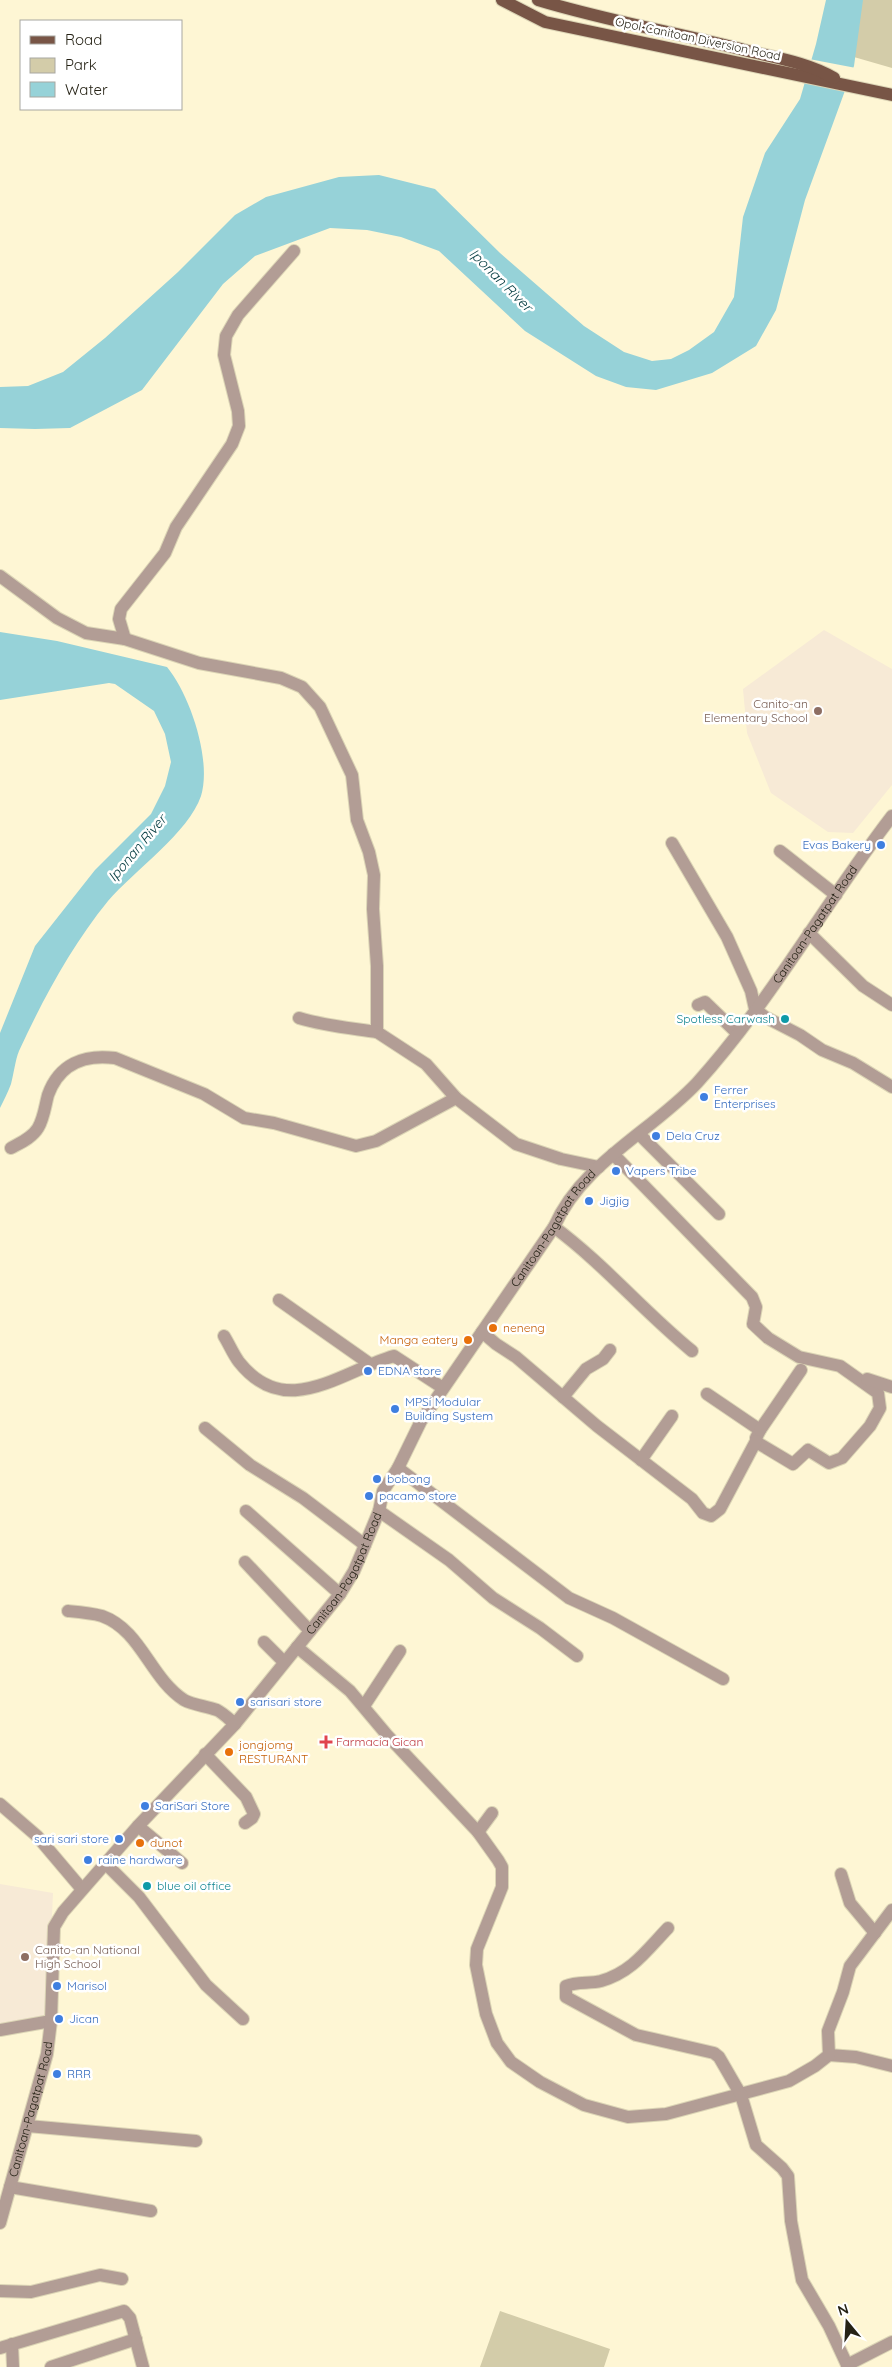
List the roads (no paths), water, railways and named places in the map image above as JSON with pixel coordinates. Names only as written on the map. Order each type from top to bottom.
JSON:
[{"type":"main road","name":"Opol-Canitoan Diversion Road","points":[[502,0],[545,22],[800,69],[818,69],[843,83]]},
{"type":"main road","name":"Opol-Canitoan Diversion Road","points":[[538,0],[604,19],[721,44],[843,83],[892,95]]},
{"type":"street","points":[[125,639],[119,618],[121,610],[165,553],[176,527],[232,444],[239,426],[238,411],[224,355],[226,336],[238,315],[294,251]]},
{"type":"street","points":[[0,576],[56,618],[86,633],[125,639],[199,663],[287,680],[302,687],[320,707],[352,775],[357,820],[373,864],[378,1009],[376,1032]]},
{"type":"street","name":"Canitoan-Pagatpat Road","points":[[0,2223],[47,2054],[51,2021],[54,1926],[81,1888],[235,1724],[340,1594],[365,1544],[379,1511],[384,1491],[398,1468],[421,1421],[554,1226],[575,1190],[697,1082],[755,1009],[836,895],[887,833],[892,816]]},
{"type":"street","points":[[672,843],[727,938],[751,992],[755,1009],[765,1017],[800,1035],[822,1050],[853,1063],[892,1087]]},
{"type":"street","points":[[780,851],[836,895]]},
{"type":"street","points":[[810,933],[863,986],[892,1005]]},
{"type":"street","points":[[698,1005],[705,1002],[737,1033]]},
{"type":"street","points":[[299,1018],[328,1026],[376,1032],[432,1069],[456,1098],[516,1144],[552,1156],[599,1167]]},
{"type":"street","points":[[11,1148],[32,1136],[38,1128],[48,1095],[61,1072],[77,1060],[100,1056],[115,1058],[204,1094],[244,1118],[274,1123],[356,1146],[376,1141],[456,1098]]},
{"type":"street","points":[[639,1134],[719,1214]]},
{"type":"street","points":[[614,1154],[700,1242],[721,1267],[746,1290],[756,1308],[753,1324],[763,1334],[799,1357],[840,1366],[859,1378],[878,1393],[880,1408],[870,1426],[837,1461],[829,1464],[810,1450],[797,1462],[791,1464],[707,1394]]},
{"type":"street","points":[[554,1226],[585,1251],[665,1330],[692,1352]]},
{"type":"street","points":[[279,1300],[370,1364]]},
{"type":"street","points":[[482,1332],[516,1357],[692,1500],[703,1513],[711,1516],[720,1509],[758,1435],[801,1370]]},
{"type":"street","points":[[224,1336],[239,1362],[249,1372],[267,1386],[284,1391],[307,1390],[394,1356],[443,1388]]},
{"type":"street","points":[[563,1397],[586,1369],[603,1359],[610,1350]]},
{"type":"street","points":[[859,1378],[892,1387]]},
{"type":"street","points":[[641,1460],[672,1416]]},
{"type":"street","points":[[205,1428],[250,1465],[303,1498],[365,1544]]},
{"type":"street","points":[[398,1468],[525,1564],[543,1581],[569,1598],[614,1618],[723,1679]]},
{"type":"street","points":[[246,1511],[340,1594]]},
{"type":"street","points":[[379,1511],[449,1560],[493,1598],[540,1628],[577,1656]]},
{"type":"street","points":[[245,1562],[310,1631]]},
{"type":"street","points":[[68,1611],[102,1616],[118,1626],[135,1642],[158,1676],[184,1700],[219,1711],[235,1724]]},
{"type":"street","points":[[264,1642],[284,1662]]},
{"type":"street","points":[[297,1647],[350,1691],[364,1706],[478,1832],[502,1867],[502,1887],[477,1949],[477,1979],[486,2014],[497,2043],[511,2062],[540,2082],[577,2102],[595,2109],[628,2116],[666,2114],[789,2081],[815,2066],[829,2054],[892,2066]]},
{"type":"street","points":[[364,1706],[400,1651]]},
{"type":"street","points":[[205,1754],[249,1801],[254,1814],[245,1823]]},
{"type":"street","points":[[0,1804],[37,1836],[81,1888]]},
{"type":"street","points":[[478,1832],[492,1813]]},
{"type":"street","points":[[138,1826],[182,1863]]},
{"type":"street","points":[[105,1863],[148,1908],[206,1985],[244,2019]]},
{"type":"street","points":[[841,1874],[850,1903],[875,1933]]},
{"type":"street","points":[[829,2054],[828,2031],[844,1992],[846,1976],[850,1966],[892,1910]]},
{"type":"street","points":[[668,1928],[629,1969],[596,1982],[572,1983],[566,1986],[566,1997],[636,2035],[714,2053],[725,2065],[741,2095],[756,2145],[782,2168],[788,2176],[791,2221],[802,2280],[828,2326],[847,2366],[892,2342]]},
{"type":"street","points":[[0,2030],[51,2021]]},
{"type":"street","points":[[28,2126],[196,2141]]},
{"type":"street","points":[[10,2186],[151,2211]]},
{"type":"street","points":[[0,2291],[31,2292],[100,2276],[122,2279]]},
{"type":"street","points":[[13,2367],[6,2346],[124,2311],[130,2318],[144,2367]]},
{"type":"street","points":[[51,2367],[136,2339]]},
{"type":"water","name":"Iponan River","points":[[826,0],[863,0],[854,66],[805,200],[776,310],[756,346],[712,373],[656,390],[626,387],[596,376],[525,331],[439,251],[401,237],[367,230],[330,228],[255,256],[223,284],[142,390],[70,428],[0,428],[0,387],[28,386],[63,372],[105,338],[178,272],[235,215],[266,197],[339,177],[379,175],[435,189],[500,253],[584,326],[624,352],[652,361],[671,359],[689,350],[714,332],[734,297],[743,217],[765,153],[800,99],[816,44]]},
{"type":"water","name":"Iponan River","points":[[0,632],[57,641],[167,667],[184,694],[197,728],[204,765],[204,781],[201,796],[195,810],[185,823],[160,851],[108,901],[70,954],[48,992],[19,1051],[11,1084],[0,1108],[0,1033],[35,946],[95,870],[151,814],[165,786],[171,762],[165,734],[154,711],[115,684],[109,683],[0,700]]},
{"type":"place","name":"Canito-an Elementary School","points":[[818,711]]},
{"type":"place","name":"Evas Bakery","points":[[881,845]]},
{"type":"place","name":"Spotless Carwash","points":[[785,1019]]},
{"type":"place","name":"Ferrer Enterprises","points":[[704,1097]]},
{"type":"place","name":"Dela Cruz","points":[[656,1136]]},
{"type":"place","name":"Vapers Tribe","points":[[616,1171]]},
{"type":"place","name":"Jigjig","points":[[589,1201]]},
{"type":"place","name":"neneng","points":[[493,1328]]},
{"type":"place","name":"Manga eatery","points":[[468,1340]]},
{"type":"place","name":"EDNA store","points":[[368,1371]]},
{"type":"place","name":"MPSi Modular Building System","points":[[395,1409]]},
{"type":"place","name":"bobong","points":[[377,1479]]},
{"type":"place","name":"pacamo store","points":[[369,1496]]},
{"type":"place","name":"sarisari store","points":[[240,1702]]},
{"type":"place","name":"Farmacia Gican","points":[[326,1742]]},
{"type":"place","name":"jongjomg RESTURANT","points":[[229,1752]]},
{"type":"place","name":"SariSari Store","points":[[145,1806]]},
{"type":"place","name":"sari sari store","points":[[119,1839]]},
{"type":"place","name":"dunot","points":[[140,1843]]},
{"type":"place","name":"raine hardware","points":[[88,1860]]},
{"type":"place","name":"blue oil office","points":[[147,1886]]},
{"type":"place","name":"Canito-an National High School","points":[[25,1957]]},
{"type":"place","name":"Marisol","points":[[57,1986]]},
{"type":"place","name":"Jican","points":[[59,2019]]},
{"type":"place","name":"RRR","points":[[57,2074]]}]
